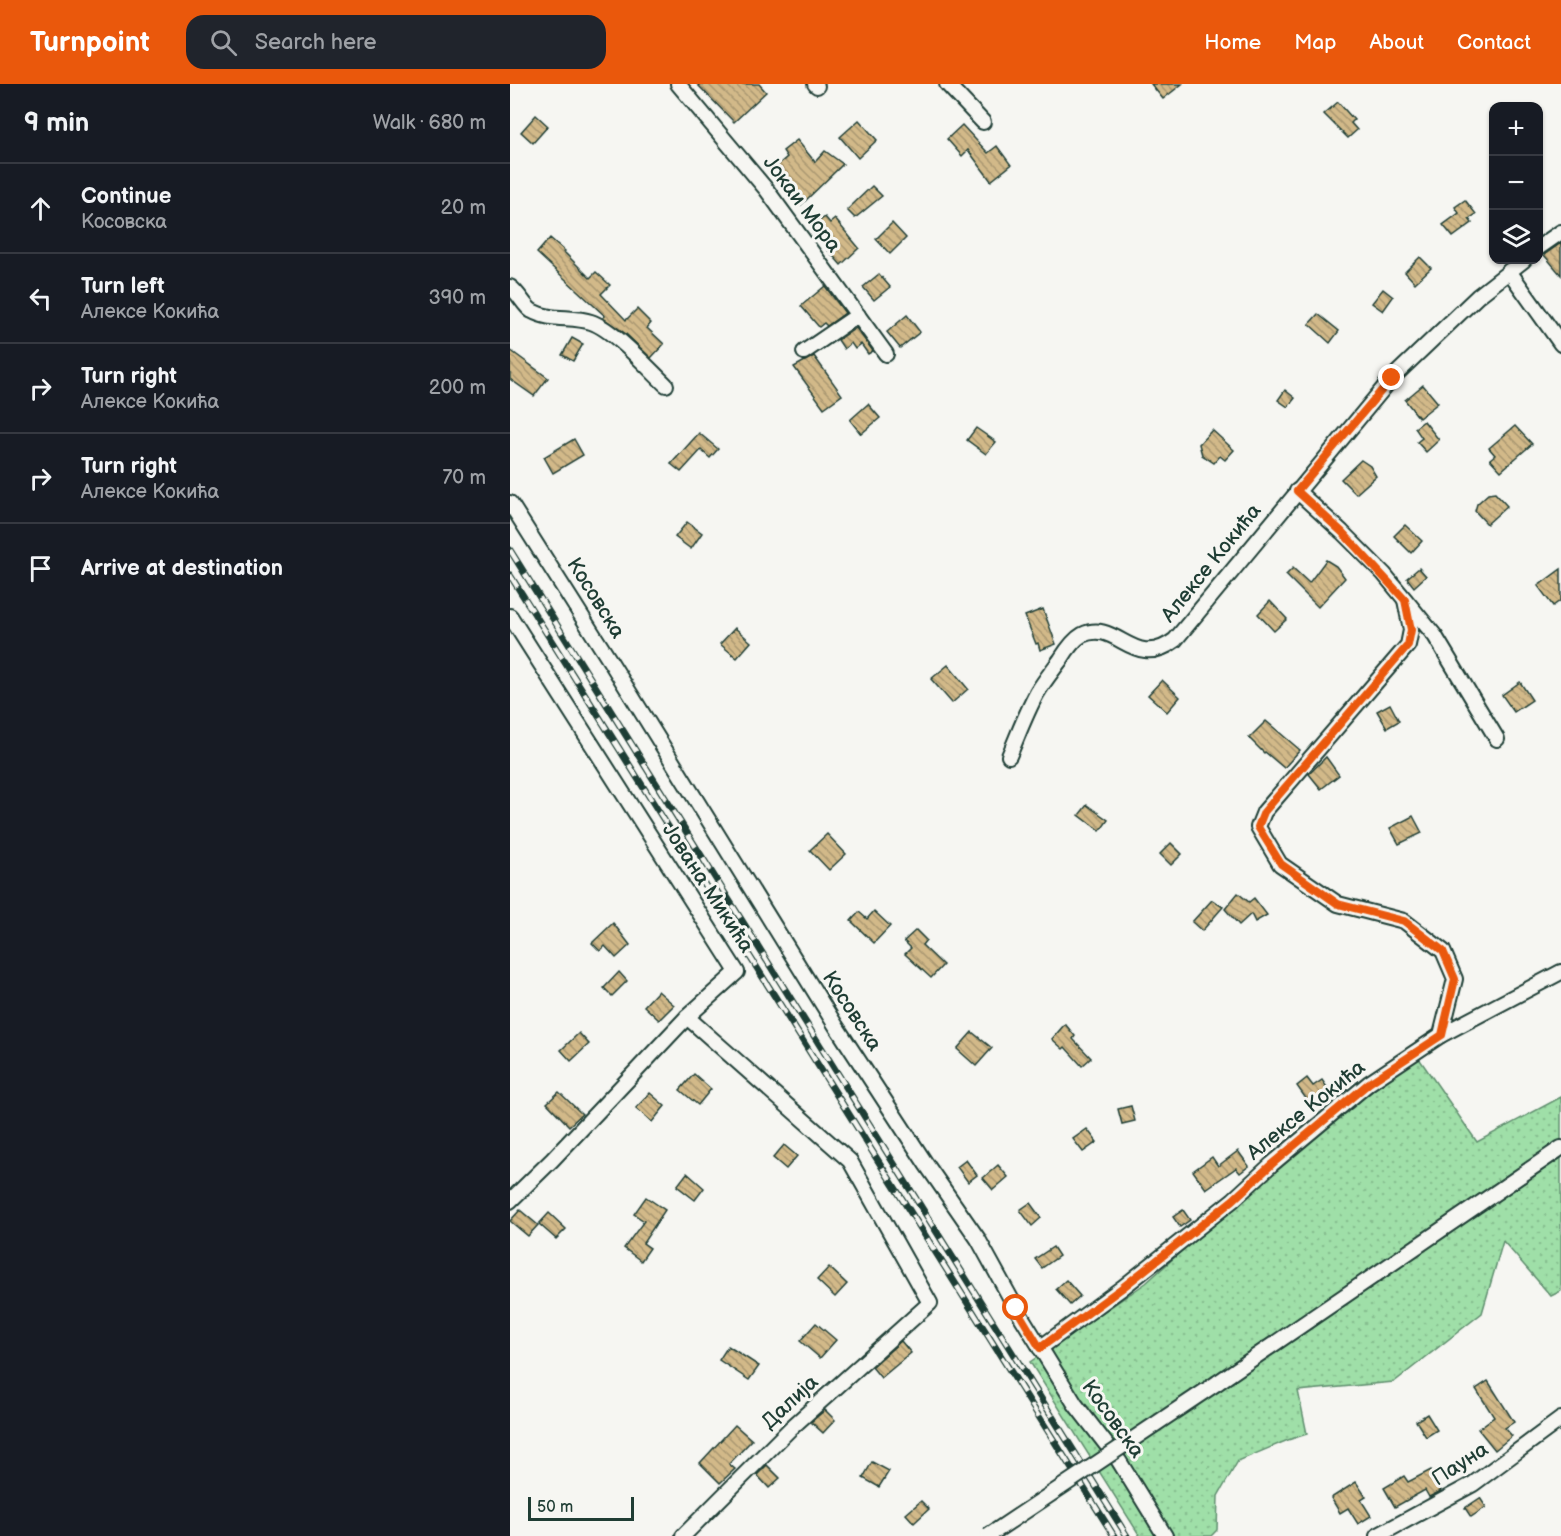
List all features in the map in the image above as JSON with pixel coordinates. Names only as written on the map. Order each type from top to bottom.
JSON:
[{"type":"street","name":"Јокаи Мора","points":[[678,84],[766,189],[886,354]]},
{"type":"street","points":[[947,84],[983,122]]},
{"type":"street","points":[[1543,245],[1561,232]]},
{"type":"street","name":"Алексе Кокића","points":[[1009,756],[1038,692],[1070,645],[1081,635],[1096,632],[1111,635],[1136,648],[1150,652],[1164,649],[1175,640],[1392,378],[1478,296],[1519,264]]},
{"type":"street","points":[[1509,271],[1561,344]]},
{"type":"street","points":[[510,287],[519,293],[530,310],[544,316],[591,322],[607,330],[666,385]]},
{"type":"street","points":[[804,352],[858,315]]},
{"type":"street","points":[[1297,491],[1342,532],[1435,636],[1497,739]]},
{"type":"street","name":"Косовска","points":[[510,504],[836,1026],[978,1239],[1075,1404],[1119,1461],[1165,1536]]},
{"type":"street","points":[[1405,600],[1411,630],[1408,645],[1264,812],[1258,827],[1281,864],[1338,904],[1404,921],[1443,951],[1455,979],[1442,1035]]},
{"type":"street","name":"Јована Микића","points":[[510,616],[737,972],[687,1017],[552,1160],[510,1201]]},
{"type":"street","name":"Алексе Кокића","points":[[1040,1348],[1122,1288],[1233,1200],[1272,1164],[1369,1083],[1442,1035],[1561,972]]},
{"type":"street","name":"Далија","points":[[683,1536],[791,1428],[930,1304],[850,1161],[687,1017]]},
{"type":"street","points":[[988,1536],[1561,1148]]},
{"type":"street","name":"Пауна","points":[[1377,1536],[1473,1484],[1561,1419]]},
{"type":"green space","points":[[1418,1057],[1477,1142],[1561,1097],[1561,1291],[1551,1296],[1503,1241],[1482,1313],[1394,1382],[1298,1391],[1307,1434],[1238,1461],[1218,1496],[1217,1530],[1211,1536],[1140,1536],[1030,1362],[1146,1283],[1300,1145]]},
{"type":"building","points":[[697,84],[759,84],[766,92],[734,122]]},
{"type":"building","points":[[1151,84],[1182,84],[1163,99]]},
{"type":"building","points":[[1338,102],[1354,120],[1351,123],[1357,130],[1348,138],[1324,114]]},
{"type":"building","points":[[536,115],[548,126],[533,143],[521,132]]},
{"type":"building","points":[[859,120],[877,140],[858,158],[840,137]]},
{"type":"building","points":[[962,125],[988,153],[997,146],[1011,165],[991,181],[968,150],[962,156],[947,139]]},
{"type":"building","points":[[797,140],[815,162],[825,151],[843,164],[801,205],[793,196],[795,194],[772,170],[787,157],[783,151]]},
{"type":"building","points":[[872,186],[882,196],[855,218],[847,210]]},
{"type":"building","points":[[1465,200],[1476,214],[1469,219],[1472,223],[1453,237],[1443,225],[1459,213],[1455,207]]},
{"type":"building","points":[[825,217],[830,223],[835,219],[859,248],[841,265],[828,250],[830,247],[813,226]]},
{"type":"building","points":[[892,223],[906,238],[890,254],[876,239]]},
{"type":"building","points":[[550,238],[590,278],[596,272],[610,285],[601,294],[626,320],[637,309],[651,323],[647,328],[664,344],[651,358],[626,334],[603,318],[605,316],[537,253]]},
{"type":"building","points":[[1561,243],[1561,275],[1544,255]]},
{"type":"building","points":[[1420,257],[1431,268],[1415,283],[1405,272]]},
{"type":"building","points":[[879,274],[890,287],[874,300],[863,287]]},
{"type":"building","points":[[825,286],[845,313],[827,326],[824,323],[819,327],[801,306]]},
{"type":"building","points":[[1383,289],[1393,297],[1383,311],[1372,303]]},
{"type":"building","points":[[1318,314],[1339,331],[1330,343],[1309,324]]},
{"type":"building","points":[[907,315],[920,332],[900,348],[887,332]]},
{"type":"building","points":[[856,328],[873,351],[868,354],[861,344],[855,349],[851,343],[844,349],[838,340]]},
{"type":"building","points":[[572,338],[583,344],[573,361],[562,355]]},
{"type":"building","points":[[510,350],[548,378],[534,396],[510,379]]},
{"type":"building","points":[[814,356],[842,395],[824,408],[794,367]]},
{"type":"building","points":[[1423,385],[1438,403],[1419,418],[1405,400]]},
{"type":"building","points":[[1285,390],[1295,398],[1288,407],[1278,400]]},
{"type":"building","points":[[868,404],[880,418],[861,434],[850,420]]},
{"type":"building","points":[[1424,421],[1439,440],[1426,452],[1417,442],[1422,438],[1415,428]]},
{"type":"building","points":[[1515,426],[1532,444],[1501,471],[1490,459],[1495,455],[1489,448]]},
{"type":"building","points":[[976,428],[996,442],[986,454],[967,440]]},
{"type":"building","points":[[1212,430],[1234,450],[1225,460],[1220,456],[1214,463],[1202,455],[1199,444]]},
{"type":"building","points":[[699,433],[718,449],[710,458],[701,450],[681,472],[671,464]]},
{"type":"building","points":[[574,439],[583,455],[553,473],[544,457]]},
{"type":"building","points":[[1361,460],[1370,466],[1376,476],[1356,494],[1341,479]]},
{"type":"building","points":[[1495,493],[1507,506],[1487,524],[1475,511],[1477,504],[1488,494]]},
{"type":"building","points":[[687,522],[702,533],[691,549],[675,537]]},
{"type":"building","points":[[1405,525],[1422,541],[1411,553],[1394,536]]},
{"type":"building","points":[[1326,560],[1336,566],[1345,578],[1318,607],[1286,575],[1293,568],[1309,583]]},
{"type":"building","points":[[1419,568],[1426,576],[1414,587],[1407,578]]},
{"type":"building","points":[[1561,569],[1561,600],[1553,606],[1538,586]]},
{"type":"building","points":[[1270,601],[1287,619],[1274,631],[1258,614]]},
{"type":"building","points":[[1043,609],[1056,644],[1040,650],[1025,616]]},
{"type":"building","points":[[735,628],[751,642],[737,658],[720,644]]},
{"type":"building","points":[[948,665],[968,689],[952,703],[931,679]]},
{"type":"building","points":[[1162,680],[1180,697],[1167,712],[1148,695]]},
{"type":"building","points":[[1520,682],[1532,700],[1514,712],[1502,695]]},
{"type":"building","points":[[1390,704],[1399,721],[1387,728],[1377,711]]},
{"type":"building","points":[[1266,721],[1300,750],[1284,768],[1249,738]]},
{"type":"building","points":[[1326,757],[1339,775],[1321,789],[1309,774]]},
{"type":"building","points":[[1087,805],[1108,820],[1100,831],[1079,815]]},
{"type":"building","points":[[1413,816],[1422,833],[1399,844],[1390,828]]},
{"type":"building","points":[[827,834],[846,854],[829,870],[810,850]]},
{"type":"building","points":[[1171,843],[1182,854],[1171,865],[1160,854]]},
{"type":"building","points":[[1238,893],[1249,902],[1254,898],[1267,915],[1255,922],[1251,914],[1239,925],[1225,909]]},
{"type":"building","points":[[1212,900],[1223,907],[1202,931],[1192,922]]},
{"type":"building","points":[[874,911],[890,926],[874,943],[851,921],[859,912],[867,919]]},
{"type":"building","points":[[613,923],[630,945],[616,958],[605,946],[600,951],[592,943]]},
{"type":"building","points":[[916,930],[926,940],[922,945],[943,965],[931,978],[905,954],[911,948],[904,941]]},
{"type":"building","points":[[619,972],[627,981],[612,996],[604,988]]},
{"type":"building","points":[[658,991],[674,1005],[659,1020],[644,1006]]},
{"type":"building","points":[[1065,1024],[1075,1036],[1073,1039],[1091,1058],[1082,1066],[1065,1047],[1063,1049],[1052,1039]]},
{"type":"building","points":[[972,1032],[992,1048],[976,1066],[957,1049]]},
{"type":"building","points":[[579,1033],[589,1044],[571,1061],[561,1050]]},
{"type":"building","points":[[694,1074],[711,1089],[698,1105],[680,1090]]},
{"type":"building","points":[[1307,1078],[1313,1086],[1322,1080],[1333,1096],[1314,1110],[1297,1086]]},
{"type":"building","points":[[559,1092],[582,1114],[569,1126],[547,1103]]},
{"type":"building","points":[[650,1093],[665,1106],[652,1122],[636,1108]]},
{"type":"building","points":[[1131,1106],[1135,1121],[1122,1124],[1118,1109]]},
{"type":"building","points":[[1087,1129],[1097,1142],[1083,1152],[1073,1139]]},
{"type":"building","points":[[784,1145],[797,1156],[786,1169],[773,1158]]},
{"type":"building","points":[[1238,1151],[1249,1166],[1240,1173],[1236,1168],[1206,1189],[1193,1171],[1212,1157],[1218,1166]]},
{"type":"building","points":[[966,1160],[977,1175],[968,1182],[957,1167]]},
{"type":"building","points":[[998,1165],[1008,1177],[993,1190],[983,1178]]},
{"type":"building","points":[[687,1173],[704,1188],[695,1200],[677,1186]]},
{"type":"building","points":[[646,1197],[665,1210],[643,1243],[650,1248],[641,1261],[624,1248],[644,1221],[634,1214]]},
{"type":"building","points":[[1030,1203],[1041,1218],[1032,1226],[1020,1210]]},
{"type":"building","points":[[520,1210],[538,1225],[528,1236],[510,1221]]},
{"type":"building","points":[[1183,1210],[1190,1220],[1180,1227],[1173,1217]]},
{"type":"building","points":[[549,1213],[566,1229],[556,1239],[539,1224]]},
{"type":"building","points":[[1053,1247],[1059,1256],[1042,1268],[1035,1259]]},
{"type":"building","points":[[829,1267],[847,1284],[835,1297],[817,1280]]},
{"type":"building","points":[[1066,1280],[1080,1296],[1070,1305],[1056,1289]]},
{"type":"building","points":[[816,1323],[836,1340],[820,1358],[800,1341]]},
{"type":"building","points":[[901,1341],[911,1353],[881,1378],[872,1367]]},
{"type":"building","points":[[728,1346],[759,1366],[749,1380],[719,1360]]},
{"type":"building","points":[[1488,1381],[1514,1422],[1505,1428],[1512,1436],[1495,1450],[1478,1429],[1494,1417],[1476,1389]]},
{"type":"building","points":[[825,1410],[835,1420],[823,1433],[811,1422]]},
{"type":"building","points":[[1427,1414],[1437,1430],[1426,1437],[1416,1421]]},
{"type":"building","points":[[735,1425],[752,1440],[729,1464],[735,1469],[720,1483],[700,1463]]},
{"type":"building","points":[[872,1462],[889,1471],[879,1487],[863,1478]]},
{"type":"building","points":[[767,1465],[780,1478],[769,1488],[757,1475]]},
{"type":"building","points":[[1431,1470],[1441,1491],[1429,1497],[1425,1490],[1395,1507],[1384,1488],[1404,1476],[1408,1482]]},
{"type":"building","points":[[1356,1482],[1366,1497],[1361,1500],[1371,1516],[1358,1524],[1348,1508],[1340,1513],[1331,1498]]},
{"type":"building","points":[[1480,1498],[1486,1507],[1471,1517],[1465,1508]]},
{"type":"building","points":[[921,1501],[929,1509],[914,1523],[906,1514]]},
{"type":"railway","points":[[510,550],[1127,1536]]},
{"type":"railway","points":[[510,575],[1114,1536]]},
{"type":"route","points":[[1016,1308],[1040,1348],[1122,1288],[1233,1200],[1272,1164],[1369,1083],[1442,1035],[1455,979],[1443,951],[1404,921],[1338,904],[1281,864],[1258,827],[1264,812],[1408,645],[1411,630],[1405,600],[1384,574],[1297,491],[1392,378]]}]
